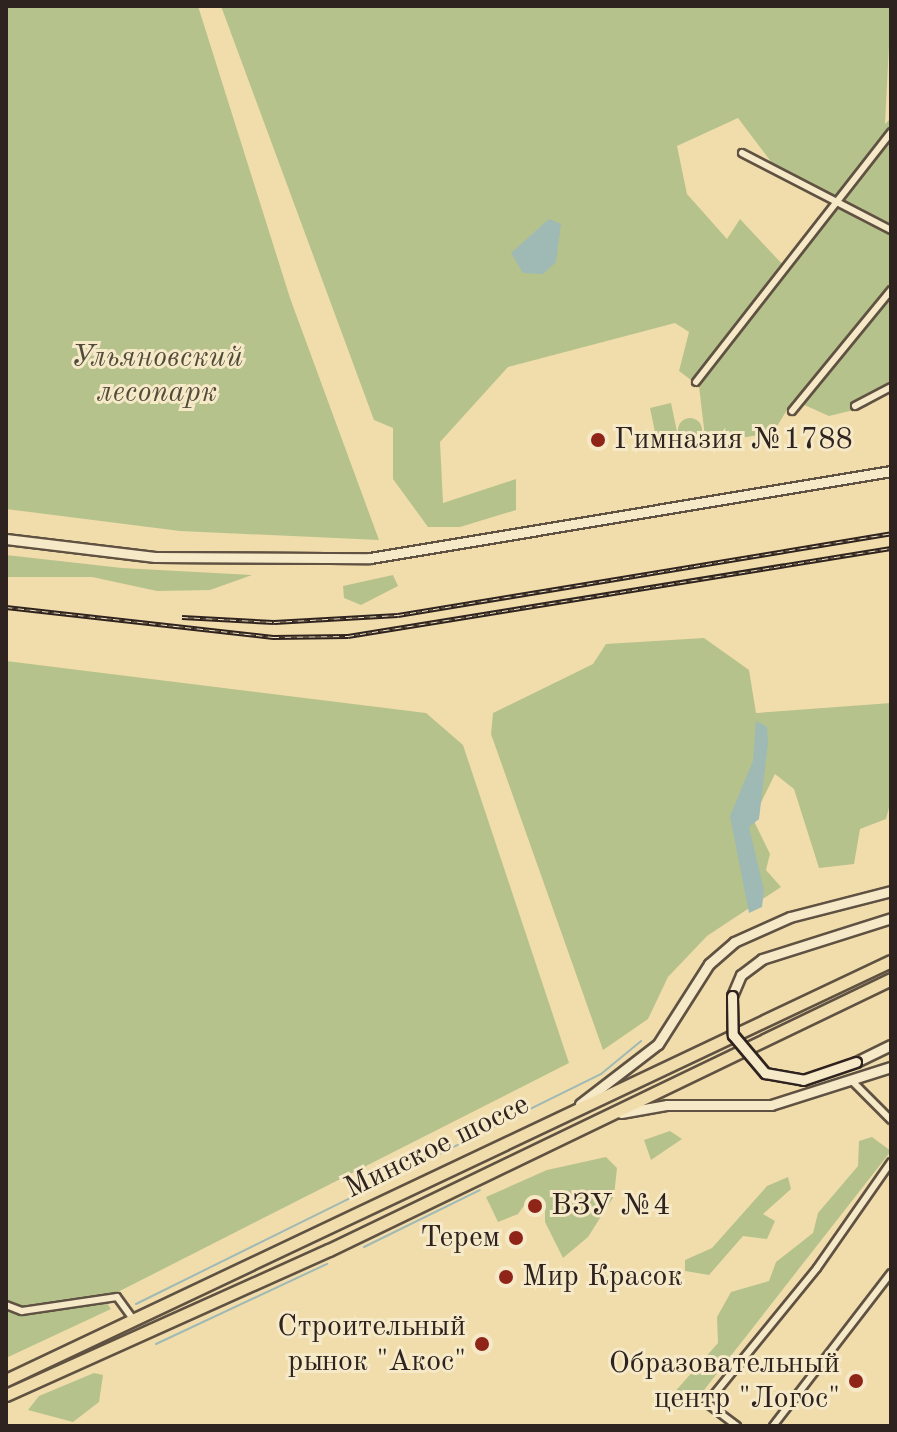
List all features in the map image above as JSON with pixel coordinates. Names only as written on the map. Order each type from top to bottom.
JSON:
[{"type":"highway","name":"Минское шоссе","points":[[6,1380],[578,1105],[891,961]]},
{"type":"highway","name":"Минское шоссе","points":[[6,1395],[329,1250],[572,1129],[891,979]]},
{"type":"main road","points":[[6,539],[181,558],[370,558],[891,471]]},
{"type":"main road","points":[[578,1105],[658,1044],[709,964],[734,942],[790,917],[891,891]]},
{"type":"main road","points":[[891,918],[762,959],[741,975],[732,996],[738,1047],[765,1073],[803,1080],[856,1062],[891,1045]]},
{"type":"main road","points":[[572,1129],[667,1105],[771,1105],[891,1067]]},
{"type":"street","points":[[696,382],[842,202],[891,132]]},
{"type":"street","points":[[742,153],[891,230]]},
{"type":"street","points":[[792,411],[891,290]]},
{"type":"street","points":[[855,406],[891,387]]},
{"type":"street","points":[[852,1081],[891,1120]]},
{"type":"street","points":[[737,1426],[707,1403],[817,1268],[891,1162]]},
{"type":"street","points":[[773,1426],[891,1273]]},
{"type":"street","points":[[6,1305],[22,1311],[117,1297],[134,1320]]},
{"type":"green space","name":"Ульяновский лесопарк","points":[[6,6],[198,6],[290,298],[379,540],[180,531],[6,509]]},
{"type":"green space","points":[[221,6],[891,6],[885,124],[891,118],[891,390],[866,407],[829,416],[793,400],[773,433],[714,442],[705,437],[699,386],[679,371],[689,332],[675,323],[508,367],[440,442],[443,503],[516,479],[516,510],[460,527],[428,527],[393,479],[393,428],[374,420]],"holes":[[[738,118],[784,179],[829,203],[784,266],[740,219],[727,239],[687,194],[677,146]]]},
{"type":"green space","points":[[671,403],[680,446],[659,451],[650,408]]},
{"type":"green space","points":[[690,418],[698,422],[702,430],[698,438],[690,442],[682,438],[678,430],[682,422]]},
{"type":"green space","points":[[6,555],[122,568],[252,575],[210,590],[157,591],[92,577],[6,577]]},
{"type":"green space","points":[[393,575],[398,586],[361,605],[344,598],[343,586]]},
{"type":"green space","points":[[704,638],[749,670],[756,713],[891,703],[891,800],[886,819],[860,829],[854,864],[819,868],[794,789],[775,774],[753,819],[770,854],[766,870],[781,887],[707,936],[668,977],[648,1019],[603,1050],[491,734],[493,713],[593,664],[606,644]]},
{"type":"green space","points":[[6,661],[426,713],[463,745],[569,1063],[104,1299],[111,1309],[6,1358]]},
{"type":"green space","points":[[670,1131],[682,1139],[651,1160],[644,1140]]},
{"type":"green space","points":[[872,1137],[891,1151],[690,1408],[672,1408],[672,1395],[718,1343],[717,1317],[731,1292],[769,1281],[776,1262],[813,1233],[818,1213],[858,1166],[859,1141]]},
{"type":"green space","points":[[606,1157],[617,1168],[614,1196],[588,1237],[563,1258],[545,1222],[545,1205],[531,1196],[518,1214],[498,1222],[486,1197],[547,1170]]},
{"type":"green space","points":[[788,1177],[791,1189],[763,1214],[775,1221],[767,1239],[743,1236],[709,1275],[685,1271],[685,1260],[712,1248],[767,1186]]},
{"type":"green space","points":[[94,1373],[103,1375],[99,1402],[73,1422],[28,1410],[39,1396]]},
{"type":"water","points":[[549,219],[561,224],[556,262],[543,274],[523,273],[511,253]]},
{"type":"water","points":[[756,721],[767,727],[768,743],[759,819],[749,827],[764,890],[762,907],[749,913],[730,816],[753,761]]},
{"type":"waterway","points":[[136,1304],[601,1074],[641,1041]]},
{"type":"waterway","points":[[364,1247],[480,1190]]},
{"type":"waterway","points":[[156,1344],[327,1264]]},
{"type":"railway","points":[[182,617],[274,622],[398,615],[891,533]]},
{"type":"railway","points":[[6,607],[273,637],[348,636],[891,548]]},
{"type":"place","name":"Гимназия №1788","points":[[598,440]]},
{"type":"place","name":"ВЗУ №4","points":[[535,1206]]},
{"type":"place","name":"Терем","points":[[516,1238]]},
{"type":"place","name":"Мир Красок","points":[[506,1277]]},
{"type":"place","name":"Строительный рынок \"Акос\"","points":[[482,1344]]},
{"type":"place","name":"Образовательный центр \"Логос\"","points":[[856,1381]]}]
